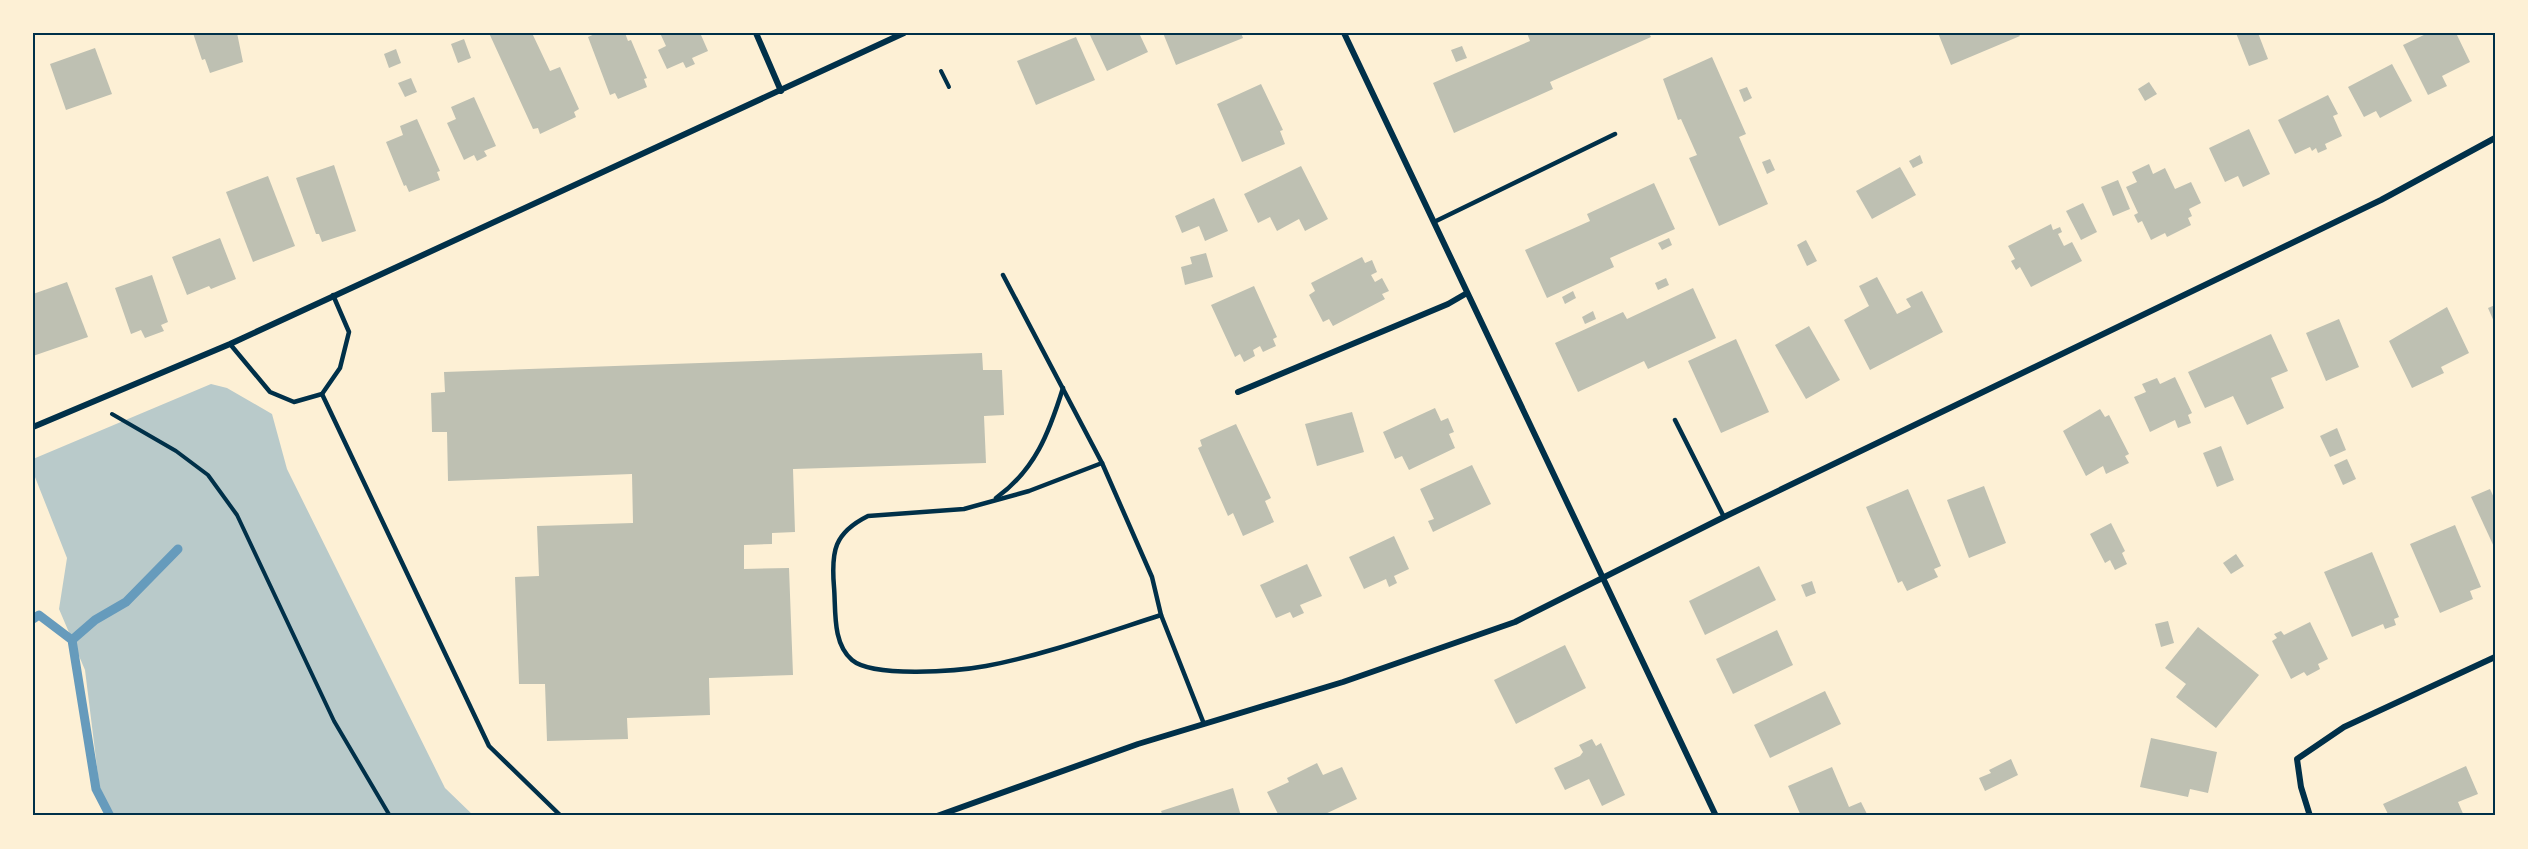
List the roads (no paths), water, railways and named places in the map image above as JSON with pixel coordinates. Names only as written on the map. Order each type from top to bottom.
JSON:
[{"type":"street","points":[[756,33],[781,91]]},
{"type":"street","points":[[33,427],[230,344],[904,33]]},
{"type":"street","points":[[1344,33],[1716,816]]},
{"type":"street","points":[[937,816],[1138,744],[1343,682],[1515,622],[1724,517],[2370,205],[2495,138]]},
{"type":"street","points":[[1238,392],[1448,304],[1467,293]]},
{"type":"street","points":[[2310,816],[2301,787],[2297,759],[2344,727],[2495,657]]},
{"type":"lane","points":[[1434,222],[1615,134]]},
{"type":"lane","points":[[1003,275],[1102,463],[1152,577],[1161,615],[1204,724]]},
{"type":"lane","points":[[230,344],[270,392],[294,402],[322,394],[340,368],[349,332],[333,295]]},
{"type":"lane","points":[[993,500],[1016,484],[1030,466],[1054,415],[1063,388]]},
{"type":"lane","points":[[322,394],[489,746],[561,816]]},
{"type":"lane","points":[[1675,420],[1724,517]]},
{"type":"lane","points":[[1102,463],[1029,490],[964,509],[868,516],[853,523],[840,537],[834,552],[833,570],[838,636],[843,651],[853,661],[869,669],[887,672],[984,666],[1161,615]]},
{"type":"waterway","points":[[72,640],[95,620],[126,602],[178,549]]},
{"type":"waterway","points":[[33,619],[39,615],[72,640],[96,789],[110,816]]}]
